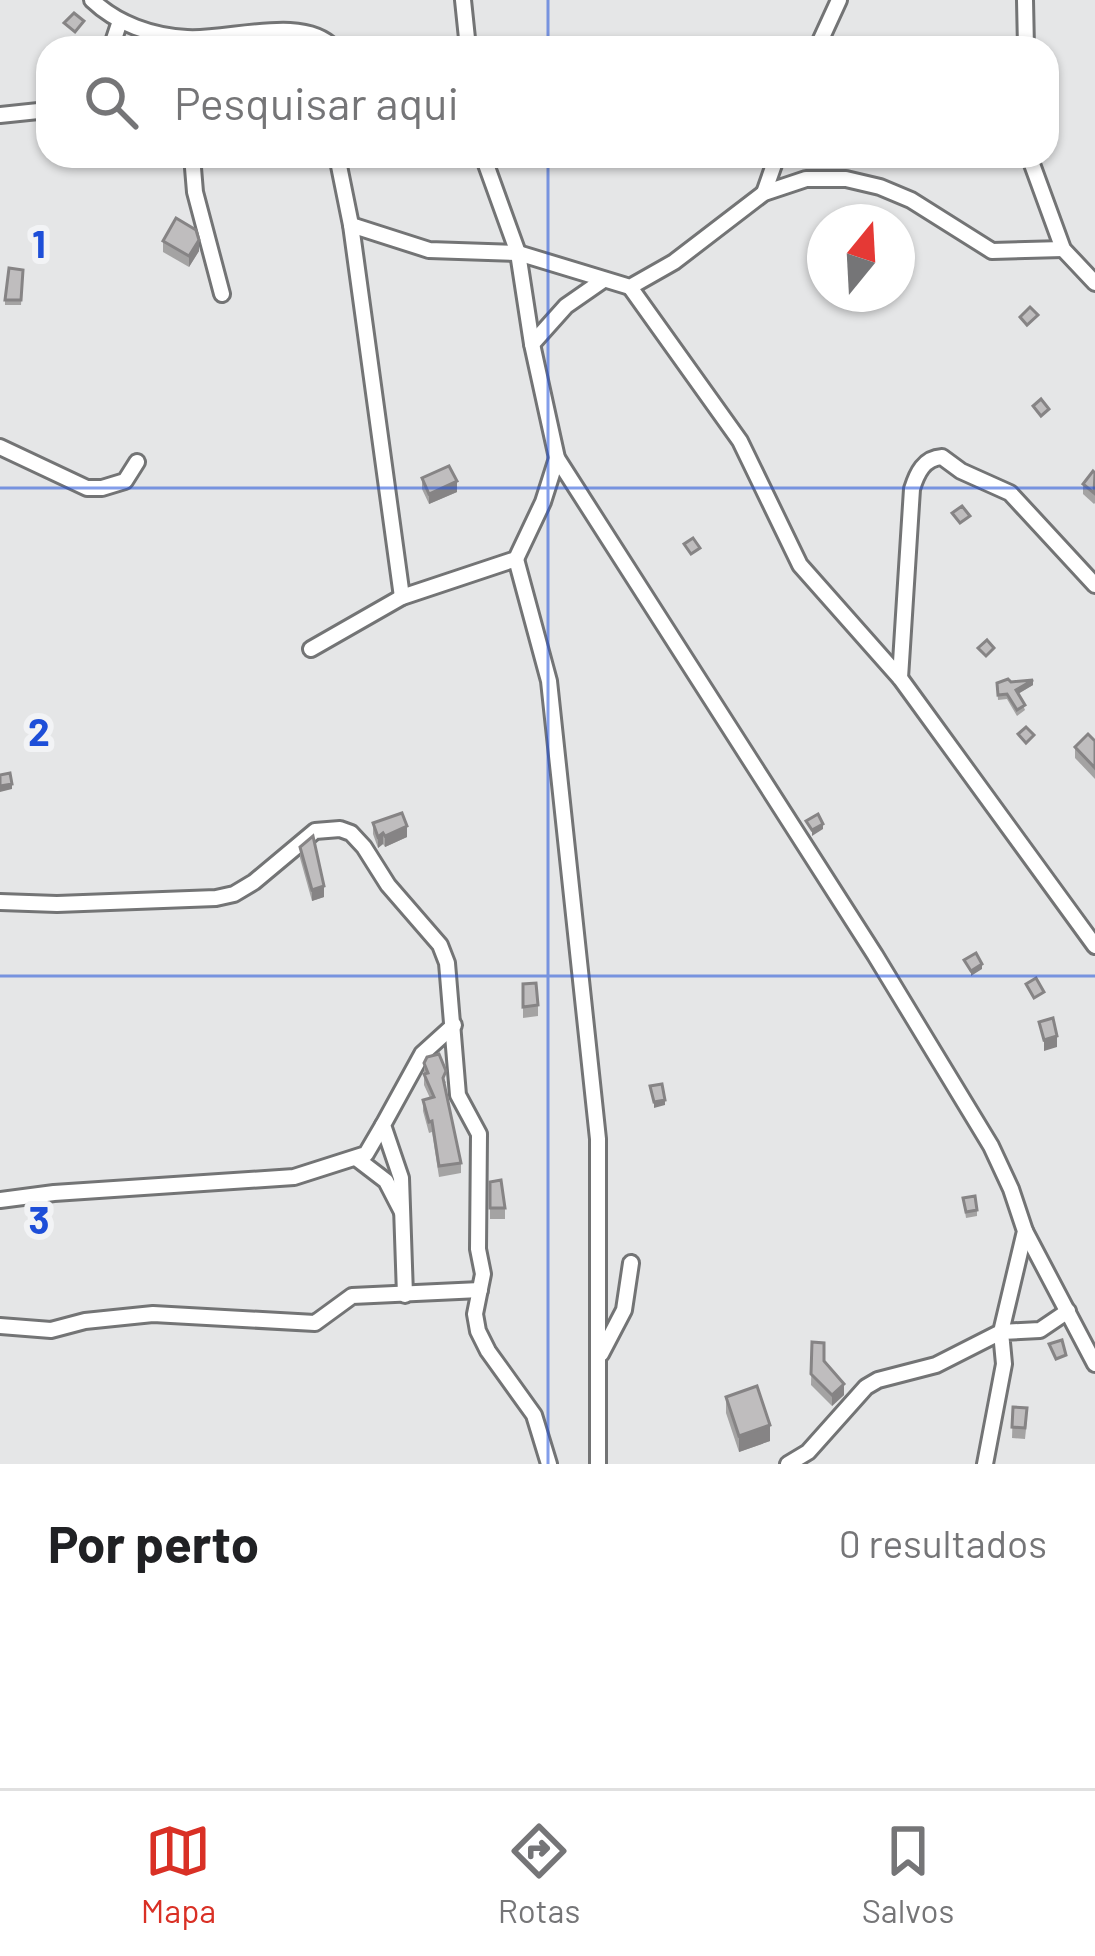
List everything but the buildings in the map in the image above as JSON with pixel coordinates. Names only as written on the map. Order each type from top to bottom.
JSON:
[{"type":"street","points":[[92,0],[120,21],[170,36]]},
{"type":"street","points":[[463,0],[467,36]]},
{"type":"street","points":[[822,36],[839,0]]},
{"type":"street","points":[[1010,0],[1026,22]]},
{"type":"street","points":[[1025,0],[1026,36]]},
{"type":"street","points":[[115,36],[120,21]]},
{"type":"street","points":[[244,36],[280,31],[318,36]]},
{"type":"street","points":[[0,115],[36,111]]},
{"type":"street","points":[[193,168],[222,294]]},
{"type":"street","points":[[339,168],[402,597]]},
{"type":"street","points":[[487,168],[518,253],[557,458],[863,936],[991,1146],[1025,1231],[1095,1364]]},
{"type":"street","points":[[764,193],[773,168]]},
{"type":"street","points":[[1033,168],[1063,249],[1095,283]]},
{"type":"street","points":[[351,224],[429,250],[518,253],[630,287],[674,262],[764,193],[806,179],[847,179],[911,200],[992,251],[1063,249]]},
{"type":"street","points":[[532,344],[566,306],[602,281]]},
{"type":"street","points":[[630,287],[740,441],[800,565],[900,678],[1095,946]]},
{"type":"street","points":[[0,447],[88,488],[125,481],[136,462]]},
{"type":"street","points":[[557,458],[544,502],[516,559],[549,681],[598,1139],[598,1464]]},
{"type":"street","points":[[900,678],[912,489],[918,472],[932,459],[942,458],[961,472],[1010,493],[1095,585]]},
{"type":"street","points":[[310,649],[402,597],[516,559]]},
{"type":"street","points":[[0,902],[57,904],[234,894],[305,836],[340,829],[351,833],[440,945],[447,963],[458,1095],[479,1134],[478,1330],[534,1415],[545,1463]]},
{"type":"street","points":[[0,1200],[54,1192],[294,1177],[356,1158],[371,1148],[422,1054],[454,1025]]},
{"type":"street","points":[[383,1125],[401,1178],[405,1295]]},
{"type":"street","points":[[356,1158],[386,1180],[403,1214]]},
{"type":"street","points":[[985,1464],[1004,1364],[1001,1332],[1025,1231]]},
{"type":"street","points":[[601,1354],[624,1310],[631,1263]]},
{"type":"street","points":[[0,1326],[51,1330],[85,1321],[153,1314],[315,1323],[352,1296],[480,1290]]},
{"type":"street","points":[[788,1464],[808,1452],[878,1380],[936,1365],[1001,1332],[1040,1330],[1068,1310]]}]
